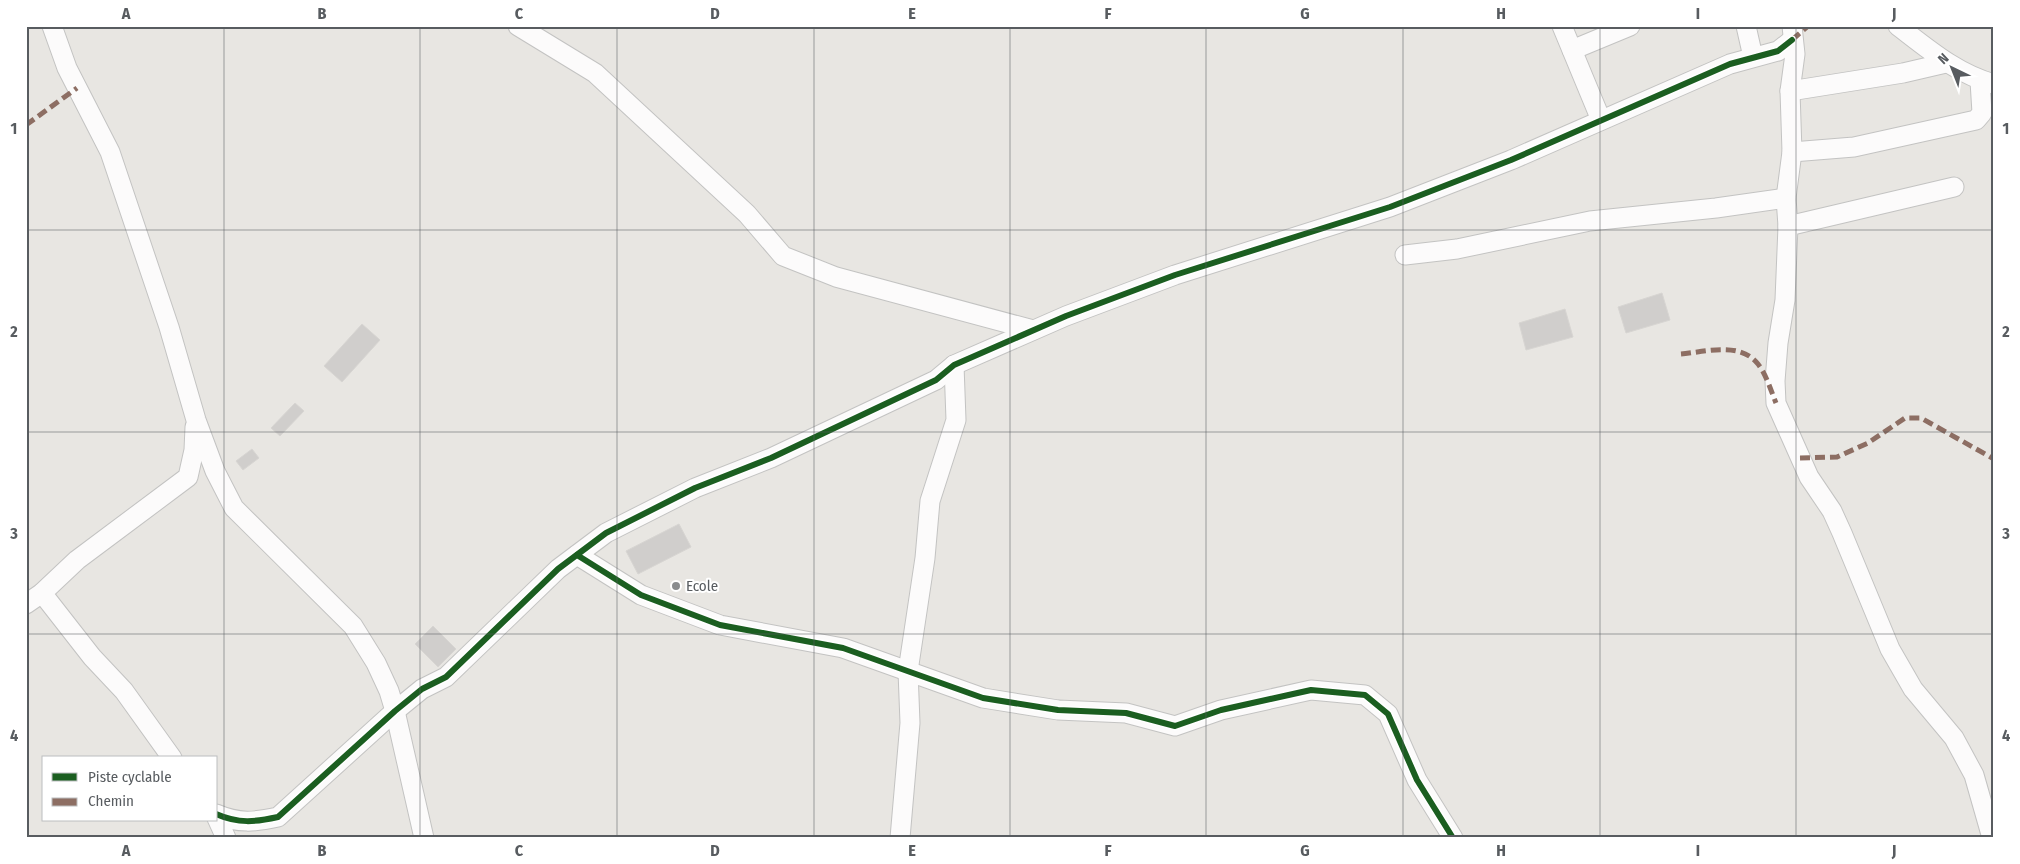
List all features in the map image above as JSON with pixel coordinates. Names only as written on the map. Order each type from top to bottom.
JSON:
[{"type":"street","points":[[52,26],[67,68],[110,152],[169,327],[196,420],[222,485],[234,508],[354,626],[376,663],[390,692],[424,838]]},
{"type":"street","points":[[518,26],[594,73],[747,214],[783,256],[836,277],[1033,330]]},
{"type":"street","points":[[1562,26],[1601,120]]},
{"type":"street","points":[[1572,50],[1630,26]]},
{"type":"street","points":[[1746,26],[1753,57]]},
{"type":"street","points":[[1792,152],[1854,147],[1976,120],[1982,113],[1987,82],[1946,63],[1898,26]]},
{"type":"street","points":[[218,816],[232,821],[253,823],[278,817],[395,711],[422,689],[446,676],[558,569],[606,533],[695,488],[771,458],[919,389],[936,380],[954,365],[1066,316],[1175,276],[1390,207],[1511,160],[1685,82],[1753,57],[1778,51],[1792,33]]},
{"type":"street","points":[[1792,33],[1795,54],[1790,91],[1792,152],[1786,198],[1788,226],[1784,300],[1778,343],[1776,403],[1809,477],[1832,511],[1890,649],[1913,689],[1954,738],[1974,776],[1992,838]]},
{"type":"street","points":[[1790,91],[1903,73],[1946,63]]},
{"type":"street","points":[[1788,226],[1954,187]]},
{"type":"street","points":[[1405,255],[1457,249],[1590,221],[1716,208],[1786,198]]},
{"type":"street","points":[[900,838],[910,723],[908,671],[930,501],[956,420],[954,365]]},
{"type":"street","points":[[26,604],[42,593],[77,560],[188,477],[194,450],[196,420]]},
{"type":"street","points":[[188,477],[202,478],[222,485]]},
{"type":"street","points":[[577,555],[641,595],[720,625],[843,648],[983,698],[1058,710],[1126,713],[1175,726],[1221,710],[1312,690],[1365,695],[1388,714],[1417,780],[1453,838]]},
{"type":"street","points":[[42,593],[92,657],[124,691],[171,756]]},
{"type":"street","points":[[218,820],[226,838]]},
{"type":"building","points":[[1662,293],[1670,320],[1626,333],[1618,307]]},
{"type":"building","points":[[1565,309],[1573,337],[1526,350],[1519,323]]},
{"type":"building","points":[[362,324],[380,340],[342,382],[324,366]]},
{"type":"building","points":[[295,403],[304,411],[280,436],[271,428]]},
{"type":"building","points":[[252,449],[259,458],[243,470],[236,461]]},
{"type":"building","points":[[679,524],[691,547],[638,574],[626,551]]},
{"type":"building","points":[[433,626],[456,649],[438,667],[415,644]]},
{"type":"marked path","points":[[1792,40],[1808,26]]},
{"type":"marked path","points":[[26,125],[77,88]]},
{"type":"marked path","points":[[1681,354],[1711,350],[1742,352],[1758,364],[1776,403]]},
{"type":"marked path","points":[[1800,458],[1837,457],[1868,443],[1905,418],[1921,418],[1994,459]]},
{"type":"cycle path","points":[[218,815],[240,821],[278,817],[395,711],[422,689],[446,677],[558,569],[606,533],[695,488],[771,458],[936,380],[954,365],[1066,316],[1175,275],[1390,207],[1511,160],[1730,64],[1778,51],[1792,40]]},
{"type":"cycle path","points":[[577,555],[641,595],[720,625],[843,648],[983,698],[1058,710],[1126,713],[1175,726],[1221,710],[1311,690],[1365,695],[1388,714],[1417,780],[1453,838]]},
{"type":"place","name":"Ecole","points":[[676,586]]}]
